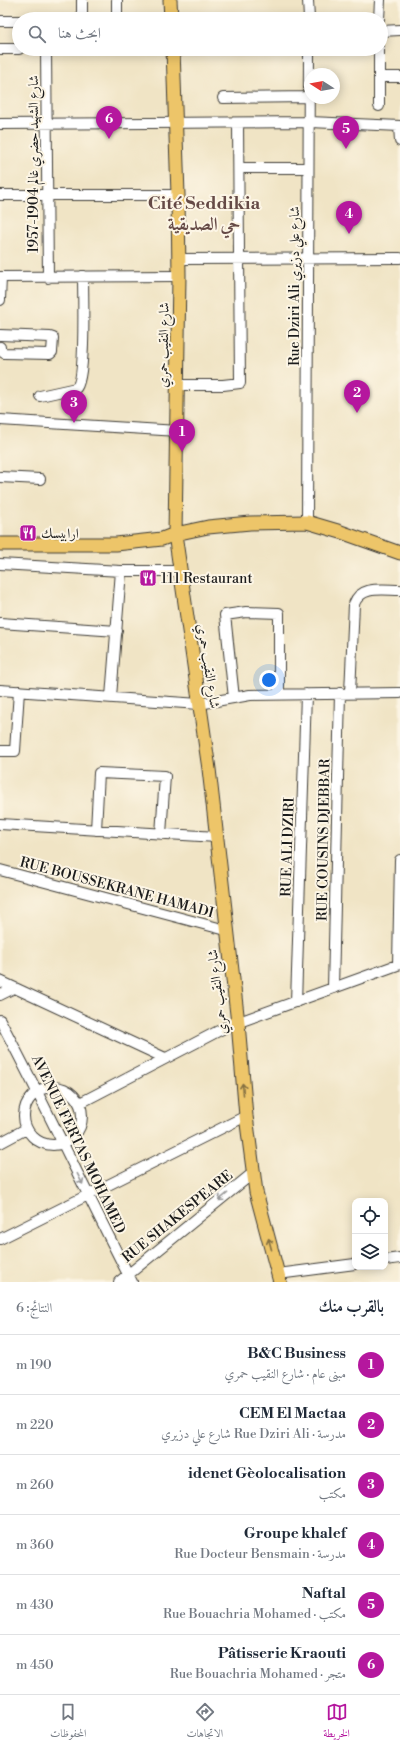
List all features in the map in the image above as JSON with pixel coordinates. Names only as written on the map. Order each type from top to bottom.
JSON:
[{"type":"main road","points":[[170,0],[171,12]]},
{"type":"main road","name":"شارع النقيب حمري","points":[[172,56],[180,276],[175,534],[217,837],[253,1173],[256,1192],[279,1278]]},
{"type":"main road","points":[[0,544],[116,544],[162,539],[175,534],[208,528],[250,523],[307,522],[341,532],[400,553]]},
{"type":"street","points":[[82,0],[82,12]]},
{"type":"street","points":[[117,0],[117,12]]},
{"type":"street","points":[[308,0],[308,12]]},
{"type":"street","points":[[379,12],[380,0]]},
{"type":"street","points":[[0,18],[0,21],[12,21]]},
{"type":"street","points":[[388,30],[400,30]]},
{"type":"street","points":[[0,49],[12,49]]},
{"type":"street","name":"شارع الشهيد حضري غالم 1904-1957","points":[[46,56],[46,195],[48,278]]},
{"type":"street","name":"Rue Dziri Ali شارع علي دزيري","points":[[309,56],[309,68]]},
{"type":"street","points":[[378,56],[379,106]]},
{"type":"street","points":[[379,77],[400,76]]},
{"type":"street","points":[[223,98],[304,97]]},
{"type":"street","name":"Rue Dziri Ali شارع علي دزيري","points":[[307,522],[307,258],[309,104]]},
{"type":"street","points":[[0,124],[310,122],[400,126],[400,140]]},
{"type":"street","points":[[178,385],[229,385],[240,383],[238,123]]},
{"type":"street","points":[[239,168],[308,168]]},
{"type":"street","points":[[0,195],[178,195]]},
{"type":"street","points":[[179,259],[400,258]]},
{"type":"street","points":[[40,396],[76,388],[80,384],[82,360],[83,276]]},
{"type":"street","points":[[0,300],[1,277],[48,278],[83,276],[180,276]]},
{"type":"street","points":[[0,334],[50,337],[53,338],[54,345],[50,354],[4,353],[0,350],[0,347]]},
{"type":"street","points":[[0,420],[178,431]]},
{"type":"street","points":[[0,477],[40,479]]},
{"type":"street","points":[[0,564],[121,571],[179,571]]},
{"type":"street","points":[[112,698],[121,571]]},
{"type":"street","name":"RUE COUSINS DJEBBAR","points":[[333,988],[345,693],[354,604],[356,599],[363,592],[371,590],[400,590]]},
{"type":"street","points":[[234,698],[225,615],[246,612],[278,613],[278,694]]},
{"type":"street","points":[[0,623],[117,631]]},
{"type":"street","points":[[0,690],[199,704],[250,695],[400,693]]},
{"type":"street","points":[[0,751],[15,751],[20,691]]},
{"type":"street","name":"RUE ALI DZIRI","points":[[296,1002],[306,694]]},
{"type":"street","points":[[96,830],[99,773],[165,776],[161,834]]},
{"type":"street","points":[[0,824],[217,837]]},
{"type":"street","points":[[80,1103],[228,1026],[399,965],[400,860]]},
{"type":"street","name":"RUE BOUSSEKRANE HAMADI","points":[[0,870],[226,930]]},
{"type":"street","points":[[0,981],[165,1058]]},
{"type":"street","points":[[0,995],[14,988]]},
{"type":"street","name":"AVENUE FERTAS MOHAMED","points":[[0,1020],[38,1090],[62,1144],[130,1278]]},
{"type":"street","points":[[57,1086],[66,1089],[74,1095],[80,1103],[82,1123],[78,1132],[71,1139],[62,1144],[54,1146],[38,1142],[26,1129],[23,1112],[26,1103],[38,1090],[57,1086]]},
{"type":"street","points":[[0,1239],[246,1116]]},
{"type":"street","points":[[0,1143],[26,1129]]},
{"type":"street","name":"RUE SHAKESPEARE","points":[[119,1282],[130,1278],[253,1173]]},
{"type":"street","points":[[388,1260],[400,1258]]},
{"type":"street","points":[[279,1278],[352,1265]]},
{"type":"place","name":"Pâtisserie Kraouti","points":[[109,139]]},
{"type":"place","name":"Naftal","points":[[346,149]]},
{"type":"place","name":"Groupe khalef","points":[[349,234]]},
{"type":"place","name":"CEM El Mactaa","points":[[357,413]]},
{"type":"place","name":"idenet Gèolocalisation","points":[[74,423]]},
{"type":"place","name":"B&C Business","points":[[182,452]]},
{"type":"place","name":"ارابيسك","points":[[28,533]]},
{"type":"place","name":"111 Restaurant","points":[[148,578]]},
{"type":"district","name":"Cité Seddikia حي الصديقية","points":[[204,213]]}]
